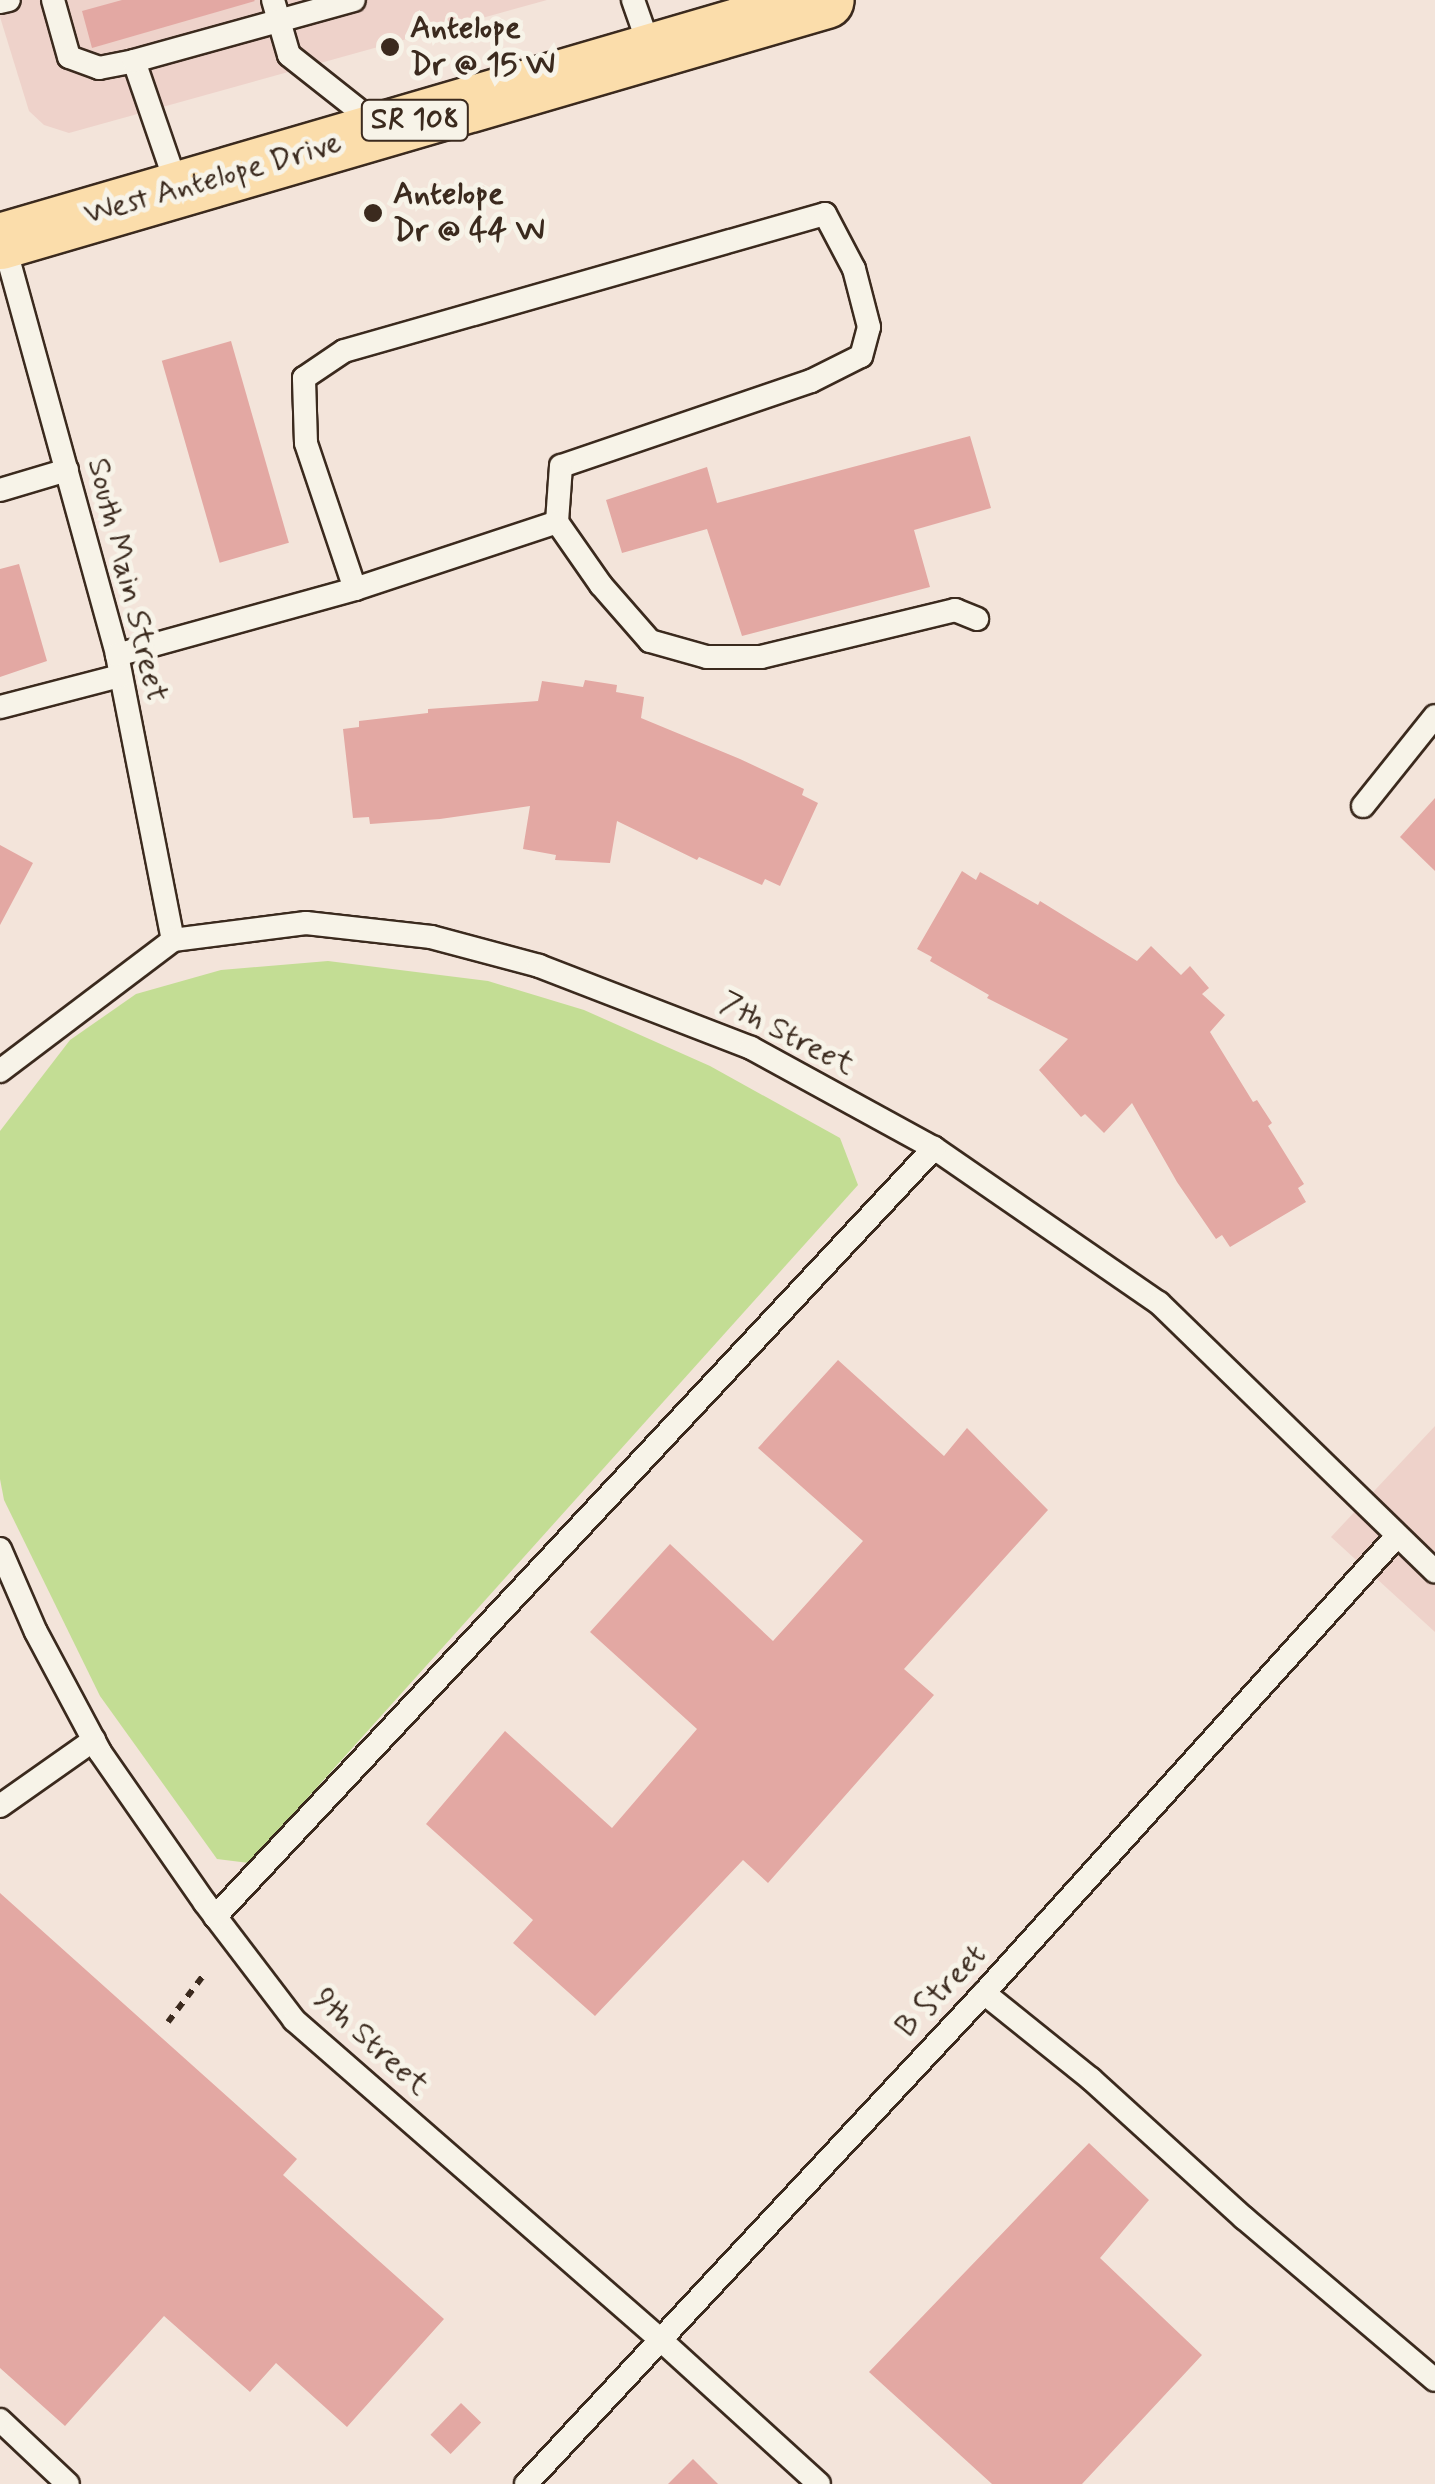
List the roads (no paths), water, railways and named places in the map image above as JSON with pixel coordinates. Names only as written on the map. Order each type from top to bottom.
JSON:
[{"type":"main road","name":"West Antelope Drive","points":[[2,241],[826,0]]},
{"type":"lane","points":[[0,2],[9,0]]},
{"type":"lane","points":[[53,0],[68,57],[99,68],[134,61],[276,10],[354,0]]},
{"type":"lane","points":[[633,0],[651,51]]},
{"type":"lane","points":[[276,10],[290,55],[382,130]]},
{"type":"lane","points":[[134,61],[178,190]]},
{"type":"lane","points":[[355,589],[306,443],[304,378],[344,352],[825,214],[854,269],[869,327],[862,356],[811,380],[561,466],[557,522],[601,585],[650,640],[707,656],[761,657],[955,610],[976,618]]},
{"type":"lane","name":"South Main Street","points":[[2,241],[118,666],[173,940]]},
{"type":"lane","points":[[0,490],[67,470]]},
{"type":"lane","points":[[0,707],[557,522]]},
{"type":"lane","points":[[1362,806],[1435,716]]},
{"type":"lane","name":"7th Street","points":[[1,1069],[173,940],[306,923],[432,937],[540,966],[751,1048],[934,1148],[1159,1304],[1435,1571]]},
{"type":"lane","points":[[215,1917],[934,1148]]},
{"type":"lane","name":"B Street","points":[[526,2484],[984,1993],[1397,1536]]},
{"type":"lane","name":"9th Street","points":[[0,1550],[36,1632],[94,1740],[215,1917],[294,2020],[662,2341],[818,2484]]},
{"type":"lane","points":[[0,1806],[94,1740]]},
{"type":"lane","points":[[984,1993],[1092,2079],[1244,2218],[1435,2380]]},
{"type":"lane","points":[[0,2420],[68,2484]]},
{"type":"place","name":"Antelope Dr @ 15 W","points":[[390,47]]},
{"type":"place","name":"Antelope Dr @ 44 W","points":[[373,213]]}]
